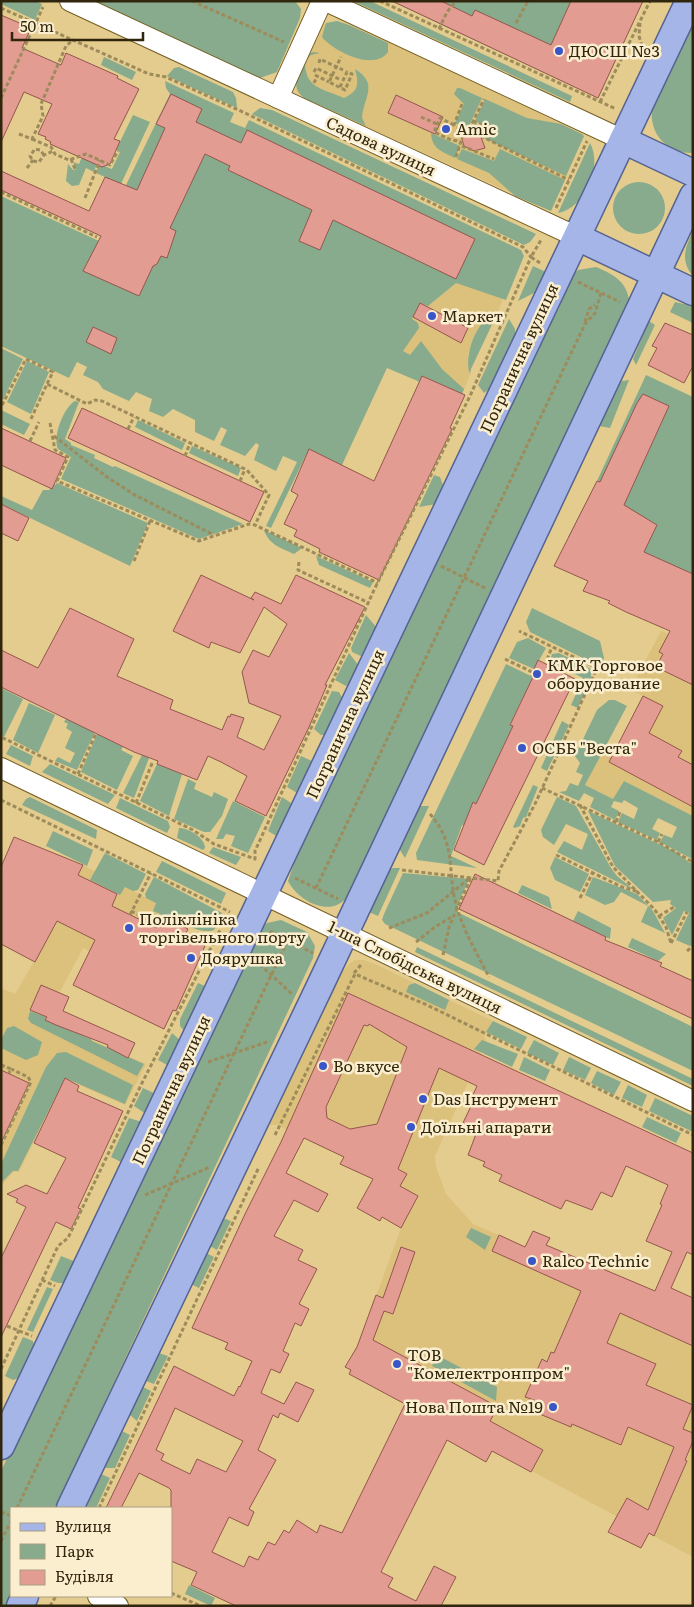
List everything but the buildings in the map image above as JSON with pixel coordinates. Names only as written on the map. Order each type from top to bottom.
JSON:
[{"type":"main road","name":"Погранична вулиця","points":[[1,1446],[689,1]]},
{"type":"main road","points":[[628,129],[693,173]]},
{"type":"main road","points":[[70,1507],[693,196]]},
{"type":"main road","name":"Садова вулиця","points":[[577,237],[693,292]]},
{"type":"street","name":"Садова вулиця","points":[[70,1],[577,237]]},
{"type":"street","points":[[278,98],[322,1]]},
{"type":"street","points":[[326,1],[594,126],[628,129]]},
{"type":"street","name":"1-ша Слобідська вулиця","points":[[1,768],[693,1102]]},
{"type":"street","points":[[100,1597],[118,1606]]},
{"type":"path","points":[[192,1],[282,43],[305,39]]},
{"type":"path","points":[[380,1],[604,104],[628,129]]},
{"type":"path","points":[[439,29],[446,12],[456,1]]},
{"type":"path","points":[[516,23],[528,1]]},
{"type":"path","points":[[600,102],[650,1]]},
{"type":"path","points":[[1,98],[43,7]]},
{"type":"path","points":[[1,8],[149,74],[166,77],[245,113],[522,247],[531,257],[547,268]]},
{"type":"path","points":[[32,139],[43,116],[41,104],[66,46],[73,40]]},
{"type":"path","points":[[329,82],[341,57]]},
{"type":"path","points":[[319,63],[320,60],[344,70]]},
{"type":"path","points":[[314,83],[316,68],[339,79]]},
{"type":"path","points":[[315,74],[345,90],[352,74],[347,72],[340,87]]},
{"type":"path","points":[[484,99],[469,130],[464,132],[460,141],[462,146],[494,159]]},
{"type":"path","points":[[454,125],[462,104]]},
{"type":"path","points":[[555,212],[604,104]]},
{"type":"path","points":[[421,117],[437,124]]},
{"type":"path","points":[[460,141],[451,140],[434,132],[437,124],[440,118],[464,132]]},
{"type":"path","points":[[473,121],[486,127]]},
{"type":"path","points":[[469,130],[569,180]]},
{"type":"path","points":[[19,134],[51,147],[55,154],[71,159],[86,154],[110,165],[118,151]]},
{"type":"path","points":[[456,158],[462,146]]},
{"type":"path","points":[[44,155],[40,150],[35,149],[30,156],[33,160],[39,162],[44,155],[53,151]]},
{"type":"path","points":[[71,159],[75,169]]},
{"type":"path","points":[[27,168],[33,160]]},
{"type":"path","points":[[85,198],[100,160]]},
{"type":"path","points":[[1,192],[97,237]]},
{"type":"path","points":[[1,737],[193,830],[214,844],[255,859],[255,851],[368,603],[470,396],[504,315],[531,257],[542,239]]},
{"type":"path","points":[[571,278],[628,305]]},
{"type":"path","points":[[585,324],[595,313],[596,304],[601,293]]},
{"type":"path","points":[[316,888],[585,324],[589,309],[596,304]]},
{"type":"path","points":[[2,405],[26,359],[53,372],[31,419]]},
{"type":"path","points":[[47,384],[87,404],[95,400],[102,401],[245,469],[269,495],[255,524]]},
{"type":"path","points":[[128,429],[134,417]]},
{"type":"path","points":[[30,441],[39,422]]},
{"type":"path","points":[[50,422],[55,450],[68,457],[57,480],[199,541],[249,524],[255,524],[378,583]]},
{"type":"path","points":[[54,436],[133,494],[215,535]]},
{"type":"path","points":[[185,456],[190,443]]},
{"type":"path","points":[[240,481],[245,469]]},
{"type":"path","points":[[134,560],[150,521]]},
{"type":"path","points":[[299,562],[298,570],[368,603]]},
{"type":"path","points":[[402,870],[498,881],[499,871],[542,788],[596,668],[519,631]]},
{"type":"path","points":[[549,666],[548,656],[552,647]]},
{"type":"path","points":[[505,659],[532,672]]},
{"type":"path","points":[[78,774],[96,733]]},
{"type":"path","points":[[136,803],[153,760]]},
{"type":"path","points":[[542,788],[658,842],[692,860]]},
{"type":"path","points":[[1,800],[230,912],[225,920]]},
{"type":"path","points":[[580,805],[614,866],[659,916],[671,943],[687,912]]},
{"type":"path","points":[[616,822],[620,812]]},
{"type":"path","points":[[430,814],[441,827],[448,844],[457,909],[489,978]]},
{"type":"path","points":[[658,842],[662,834]]},
{"type":"path","points":[[556,855],[622,887],[639,892]]},
{"type":"path","points":[[580,898],[593,872]]},
{"type":"path","points":[[151,873],[131,913],[159,925]]},
{"type":"path","points":[[288,875],[344,902]]},
{"type":"path","points":[[389,928],[427,913],[471,877]]},
{"type":"path","points":[[443,955],[449,927],[471,877]]},
{"type":"path","points":[[659,916],[674,907]]},
{"type":"path","points":[[416,942],[435,927],[454,916]]},
{"type":"path","points":[[261,928],[314,953]]},
{"type":"path","points":[[1,1369],[58,1246],[68,1238],[142,1084],[221,929]]},
{"type":"path","points":[[202,945],[207,935],[217,938]]},
{"type":"path","points":[[18,1507],[288,940]]},
{"type":"path","points":[[687,951],[693,946]]},
{"type":"path","points":[[252,958],[292,994]]},
{"type":"path","points":[[272,1141],[361,965]]},
{"type":"path","points":[[350,971],[427,1005],[693,1135]]},
{"type":"path","points":[[200,1065],[236,1051],[270,1041]]},
{"type":"path","points":[[1,1065],[28,1077],[31,1082],[1,1145]]},
{"type":"path","points":[[9,1074],[11,1069]]},
{"type":"path","points":[[99,1507],[262,1161]]},
{"type":"path","points":[[138,1198],[212,1166]]},
{"type":"path","points":[[42,1280],[56,1286]]},
{"type":"path","points":[[7,1326],[33,1337]]},
{"type":"path","points":[[1,1541],[10,1523]]},
{"type":"path","points":[[172,1592],[201,1606]]},
{"type":"shaded area","points":[[337,21],[469,79],[582,134],[584,136],[551,211],[304,98],[296,91],[304,56],[317,30],[326,23]]},
{"type":"shaded area","points":[[456,279],[492,291],[506,300],[503,299],[497,314],[494,314],[468,353],[470,375],[462,394],[423,376],[420,382],[387,367],[420,303]]},
{"type":"shaded area","points":[[661,631],[693,645],[693,816],[624,781],[613,799],[585,785],[604,747],[615,752],[628,728],[643,696],[630,690]]},
{"type":"shaded area","points":[[83,865],[156,903],[153,911],[188,929],[167,974],[130,969],[83,948],[45,1020],[146,1064],[125,1105],[65,1079],[19,1172],[14,1171],[1,1186],[1,988],[15,994],[46,941]]},
{"type":"shaded area","points":[[355,960],[364,960],[375,964],[493,1021],[484,1037],[487,1040],[435,1156],[436,1167],[446,1194],[473,1224],[693,1319],[693,1557],[349,1374],[368,1338],[362,1335],[401,1228],[418,1196],[378,1174],[277,1125],[267,1125],[339,975]]},
{"type":"green space","points":[[1,1],[35,1],[42,4],[35,20],[1,4]]},
{"type":"green space","points":[[94,1],[295,1],[301,9],[300,18],[277,72],[260,78]]},
{"type":"green space","points":[[353,1],[370,1],[572,96],[570,102]]},
{"type":"green space","name":"ДЮСШ №3","points":[[391,1],[620,1],[639,10],[598,98]]},
{"type":"green space","points":[[337,21],[388,43],[388,52],[382,58],[364,60],[335,48],[322,37],[326,23]]},
{"type":"green space","points":[[693,22],[693,153],[675,150],[661,140],[653,126],[652,108]]},
{"type":"green space","points":[[313,52],[320,53],[311,55],[305,61],[308,77],[316,86],[344,98],[353,93],[357,86],[355,69],[366,80],[368,91],[362,118],[366,126],[304,98],[299,93],[296,78],[304,56]]},
{"type":"green space","points":[[104,57],[136,72],[132,80],[101,65]]},
{"type":"green space","points":[[179,67],[233,92],[237,108],[167,76],[174,68]]},
{"type":"green space","points":[[165,81],[234,113],[230,122],[245,128],[249,120],[521,250],[524,256],[506,300],[456,283],[428,306],[420,303],[412,319],[418,323],[419,328],[403,351],[410,355],[421,341],[442,369],[464,389],[462,394],[423,376],[420,382],[387,368],[342,465],[319,457],[317,460],[306,455],[271,528],[266,526],[297,462],[283,456],[276,471],[254,460],[259,445],[256,443],[245,456],[220,445],[227,430],[221,427],[214,441],[195,432],[195,420],[173,409],[163,417],[149,411],[152,399],[136,392],[129,401],[103,389],[98,382],[83,375],[87,367],[77,362],[69,378],[1,346],[1,196],[99,241],[170,94],[166,88]]},
{"type":"green space","points":[[457,88],[482,98],[468,128],[455,123],[464,104],[454,94]]},
{"type":"green space","points":[[485,99],[527,118],[561,124],[582,134],[584,136],[566,176],[484,138],[483,135],[471,129],[474,123],[486,129],[487,127],[475,121]]},
{"type":"green space","points":[[260,108],[272,110],[536,234],[530,242],[524,245],[252,114]]},
{"type":"green space","points":[[133,115],[150,122],[121,184],[96,173],[99,164],[112,169],[120,152],[116,150]]},
{"type":"green space","points":[[431,133],[460,146],[455,158],[435,146]]},
{"type":"green space","points":[[590,143],[594,163],[589,185],[576,203],[568,210],[558,213]]},
{"type":"green space","points":[[462,149],[494,161],[500,149],[565,180],[551,211],[515,196],[489,173],[457,159]]},
{"type":"green space","points":[[85,157],[97,163],[94,172],[86,168],[79,185],[72,186],[66,181],[68,164],[73,170],[76,169],[73,162],[79,164],[81,159]]},
{"type":"green space","points":[[634,182],[644,182],[658,189],[665,203],[665,213],[658,227],[644,234],[634,234],[624,230],[617,223],[613,213],[613,203],[617,193],[624,186]]},
{"type":"green space","points":[[693,231],[693,276],[686,265],[685,254]]},
{"type":"green space","points":[[533,266],[546,272],[536,292],[518,301]]},
{"type":"green space","points":[[596,267],[608,272],[622,283],[629,300],[348,896],[341,903],[333,906],[315,905],[299,895],[288,881],[297,855],[573,275],[578,270]]},
{"type":"green space","points":[[675,302],[693,306],[693,323],[670,312]]},
{"type":"green space","points":[[497,314],[470,374],[468,357],[473,338],[483,322]]},
{"type":"green space","points":[[509,319],[515,329],[515,337],[491,388],[484,393],[478,385]]},
{"type":"green space","points":[[649,321],[655,325],[636,365],[633,359]]},
{"type":"green space","points":[[1,348],[23,359],[3,400],[1,399]]},
{"type":"green space","points":[[27,361],[49,372],[31,414],[7,402]]},
{"type":"green space","points":[[646,375],[693,397],[693,600],[568,537],[597,481]]},
{"type":"green space","points":[[629,380],[610,428],[599,426],[618,385],[622,381]]},
{"type":"green space","points":[[75,401],[79,402],[65,439],[71,445],[95,455],[94,458],[113,467],[115,466],[243,524],[199,539],[61,479],[71,457],[58,449],[58,430],[67,409]]},
{"type":"green space","points":[[1,410],[30,424],[24,435],[1,424]]},
{"type":"green space","points":[[138,420],[185,443],[182,450],[135,427]]},
{"type":"green space","points":[[192,446],[241,468],[238,476],[189,453]]},
{"type":"green space","points":[[434,475],[440,477],[444,488],[436,504],[419,507]]},
{"type":"green space","points":[[57,483],[148,523],[130,566],[1,504],[1,496],[32,510],[43,490],[49,490]]},
{"type":"green space","points":[[264,530],[302,548],[294,554],[285,550],[272,543]]},
{"type":"green space","points":[[316,556],[373,582],[370,588],[319,565]]},
{"type":"green space","points":[[532,608],[600,641],[604,658],[601,667],[530,632],[526,622]]},
{"type":"green space","points":[[366,615],[377,628],[363,657],[352,652],[351,648]]},
{"type":"green space","points":[[528,638],[546,648],[534,669],[509,658],[517,642]]},
{"type":"green space","points":[[349,653],[359,666],[352,681],[346,686],[335,680]]},
{"type":"green space","points":[[559,653],[591,669],[591,678],[578,708],[571,705],[583,678],[550,661],[552,654]]},
{"type":"green space","points":[[506,664],[533,677],[510,724],[513,726],[476,804],[473,802],[466,826],[462,825],[451,856],[477,868],[417,860],[416,853]]},
{"type":"green space","points":[[1,688],[23,699],[4,737],[1,735]]},
{"type":"green space","points":[[332,691],[339,692],[343,699],[326,735],[321,735],[314,729]]},
{"type":"green space","points":[[609,700],[615,700],[627,706],[585,785],[613,799],[624,781],[693,816],[693,944],[690,946],[676,940],[689,913],[684,911],[672,935],[663,918],[676,908],[670,904],[671,900],[653,902],[615,866],[588,811],[676,852],[690,863],[692,859],[660,842],[664,835],[672,838],[677,827],[658,818],[652,829],[660,833],[657,840],[618,822],[622,813],[634,819],[638,808],[624,800],[622,803],[614,801],[611,807],[619,811],[615,820],[590,807],[594,798],[584,793],[579,801],[559,792],[566,791],[570,783],[578,786],[583,775],[576,772],[580,763],[575,756],[597,710]]},
{"type":"green space","points":[[29,703],[55,715],[38,753],[13,740]]},
{"type":"green space","points":[[66,719],[95,732],[77,770],[55,761],[58,757],[70,763],[75,753],[65,748],[72,732],[66,728],[68,724],[64,722]]},
{"type":"green space","points":[[562,721],[569,725],[547,771],[541,768]]},
{"type":"green space","points":[[97,734],[123,747],[121,750],[133,756],[117,790],[81,772]]},
{"type":"green space","points":[[11,745],[33,756],[30,766],[6,754]]},
{"type":"green space","points":[[142,755],[149,758],[134,798],[123,793]]},
{"type":"green space","points":[[301,756],[314,762],[299,794],[287,787]]},
{"type":"green space","points":[[50,764],[115,795],[108,804],[42,772]]},
{"type":"green space","points":[[157,764],[182,774],[169,816],[140,801]]},
{"type":"green space","points":[[188,779],[196,783],[194,789],[212,797],[214,792],[228,799],[222,816],[210,832],[204,832],[174,819]]},
{"type":"green space","points":[[533,785],[538,787],[526,817],[523,818],[520,826],[515,828],[513,827]]},
{"type":"green space","points":[[30,797],[97,830],[96,839],[22,805]]},
{"type":"green space","points":[[282,797],[294,805],[278,837],[268,831]]},
{"type":"green space","points":[[557,797],[576,806],[611,868],[617,876],[634,890],[557,852],[564,841],[582,850],[588,834],[566,824],[554,845],[543,837],[541,830]]},
{"type":"green space","points":[[120,798],[168,821],[170,827],[167,833],[116,808]]},
{"type":"green space","points":[[233,801],[265,817],[248,853],[231,846],[235,836],[226,834],[223,839],[216,839]]},
{"type":"green space","points":[[419,806],[429,806],[405,858],[398,847]]},
{"type":"green space","points":[[179,828],[196,834],[205,848],[203,850],[177,838]]},
{"type":"green space","points":[[53,831],[93,850],[87,866],[46,846]]},
{"type":"green space","points":[[213,847],[241,857],[236,865],[209,853]]},
{"type":"green space","points":[[105,853],[146,874],[138,890],[133,891],[125,887],[120,895],[90,880]]},
{"type":"green space","points":[[555,857],[589,874],[580,892],[555,880],[550,868]]},
{"type":"green space","points":[[162,861],[226,893],[221,904],[156,872]]},
{"type":"green space","points":[[400,868],[378,916],[369,912],[387,870]]},
{"type":"green space","points":[[403,873],[469,879],[455,911],[693,1027],[693,1071],[385,924],[382,920],[384,914]]},
{"type":"green space","points":[[154,877],[222,913],[214,930],[208,931],[192,928],[153,911],[156,903],[146,898],[145,894]]},
{"type":"green space","points":[[593,877],[637,894],[653,911],[665,933],[641,922],[648,906],[621,892],[614,902],[605,905],[585,895]]},
{"type":"green space","points":[[522,885],[549,897],[552,909],[518,893]]},
{"type":"green space","points":[[578,911],[611,928],[610,939],[573,921]]},
{"type":"green space","points":[[281,920],[307,932],[315,946],[313,958],[55,1507],[10,1507],[11,1597],[7,1606],[1,1606],[1,1471],[258,931],[267,923]]},
{"type":"green space","points":[[632,938],[666,954],[658,961],[628,947]]},
{"type":"green space","points":[[417,947],[693,1079],[693,1086],[415,952]]},
{"type":"green space","points":[[198,983],[207,987],[185,1032],[180,1026],[180,1019]]},
{"type":"green space","points":[[415,983],[449,1000],[445,1010],[406,992],[409,985]]},
{"type":"green space","points":[[30,1011],[46,1017],[45,1020],[144,1064],[137,1076],[31,1023],[28,1019]]},
{"type":"green space","points":[[493,1021],[527,1037],[521,1049],[486,1032]]},
{"type":"green space","points":[[14,1026],[42,1042],[38,1055],[26,1060],[1,1048],[1,1040],[7,1028]]},
{"type":"green space","points":[[172,1033],[181,1041],[169,1066],[158,1060]]},
{"type":"green space","points":[[482,1040],[518,1054],[512,1067],[474,1049]]},
{"type":"green space","points":[[534,1040],[559,1053],[553,1065],[527,1053]]},
{"type":"green space","points":[[66,1052],[133,1085],[125,1104],[65,1078],[18,1171],[13,1171],[1,1183],[1,1164],[46,1067],[57,1053]]},
{"type":"green space","points":[[524,1057],[550,1070],[545,1081],[519,1070]]},
{"type":"green space","points":[[569,1057],[591,1068],[585,1080],[563,1070]]},
{"type":"green space","points":[[597,1071],[621,1082],[614,1095],[591,1083]]},
{"type":"green space","points":[[628,1085],[647,1095],[642,1107],[622,1098]]},
{"type":"green space","points":[[143,1088],[156,1094],[146,1114],[134,1106]]},
{"type":"green space","points":[[655,1098],[693,1116],[693,1132],[649,1111]]},
{"type":"green space","points":[[647,1117],[681,1133],[676,1143],[642,1127]]},
{"type":"green space","points":[[129,1118],[142,1122],[123,1163],[111,1157]]},
{"type":"green space","points":[[223,1218],[231,1221],[217,1250],[210,1246]]},
{"type":"green space","points":[[471,1228],[491,1237],[485,1250],[466,1237]]},
{"type":"green space","points":[[206,1253],[214,1257],[199,1288],[191,1284]]},
{"type":"green space","points":[[61,1256],[76,1262],[66,1283],[50,1280]]},
{"type":"green space","points":[[47,1287],[53,1289],[33,1332],[27,1330]]},
{"type":"green space","points":[[23,1337],[33,1341],[35,1348],[21,1377],[13,1380],[5,1376]]},
{"type":"green space","points":[[159,1353],[168,1356],[154,1384],[146,1381]]},
{"type":"green space","points":[[437,1355],[497,1387],[496,1401],[432,1366]]},
{"type":"green space","points":[[143,1387],[151,1391],[137,1421],[130,1415]]},
{"type":"green space","points":[[122,1431],[130,1435],[115,1468],[105,1468]]},
{"type":"green space","points":[[101,1474],[110,1478],[96,1507],[86,1507]]},
{"type":"green space","points":[[189,1585],[215,1598],[211,1606],[185,1594]]},
{"type":"place","name":"ДЮСШ №3","points":[[559,51]]},
{"type":"place","name":"Amic","points":[[446,129]]},
{"type":"place","name":"Маркет","points":[[432,316]]},
{"type":"place","name":"КМК Торговое оборудование","points":[[537,674]]},
{"type":"place","name":"ОСББ \"Веста\"","points":[[522,748]]},
{"type":"place","name":"Поліклініка торгівельного порту","points":[[129,928]]},
{"type":"place","name":"Доярушка","points":[[191,958]]},
{"type":"place","name":"Во вкусе","points":[[323,1066]]},
{"type":"place","name":"Das Інструмент","points":[[423,1099]]},
{"type":"place","name":"Доїльні апарати","points":[[411,1127]]},
{"type":"place","name":"Ralco Technic","points":[[532,1261]]},
{"type":"place","name":"ТОВ \"Комелектронпром\"","points":[[397,1364]]},
{"type":"place","name":"Нова Пошта №19","points":[[553,1407]]}]
